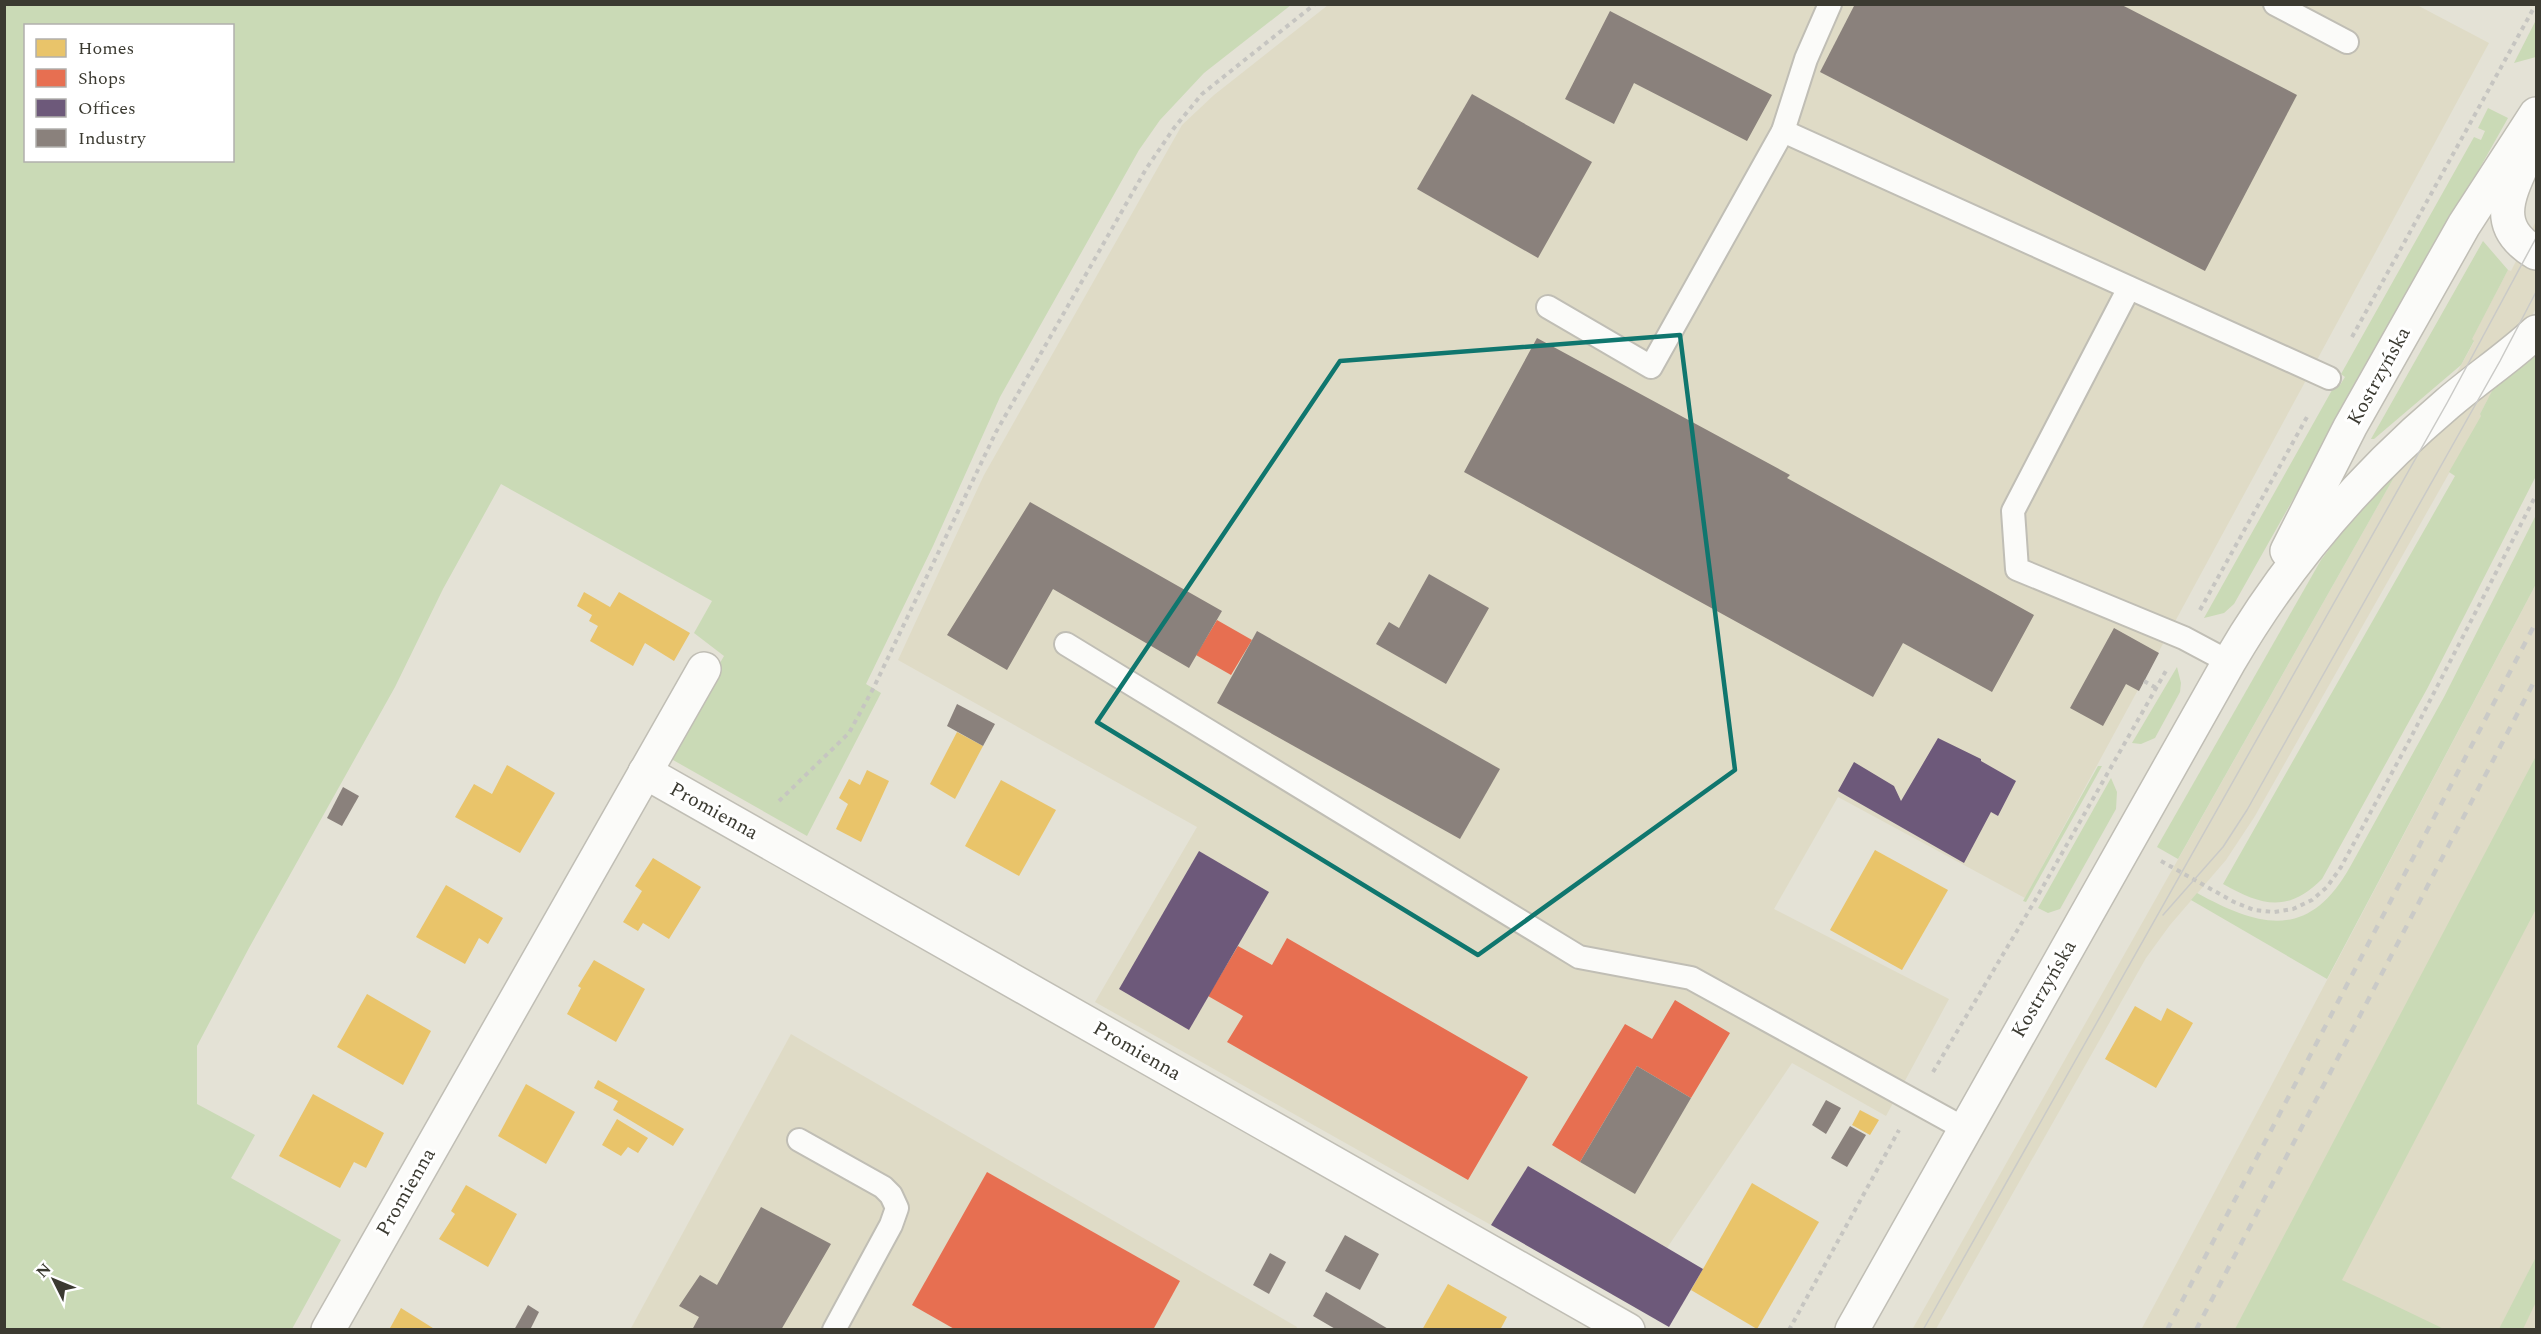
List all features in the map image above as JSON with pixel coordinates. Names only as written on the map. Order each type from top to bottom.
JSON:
[{"type":"main road","name":"Kostrzyńska","points":[[1852,1329],[2233,655],[2356,417],[2464,225],[2536,114]]},
{"type":"main road","points":[[2536,132],[2510,190],[2507,205],[2509,220],[2515,234],[2524,246],[2536,253]]},
{"type":"main road","name":"Kostrzyńska","points":[[2233,655],[2271,595],[2351,495],[2447,403],[2536,333]]},
{"type":"main road","name":"Promienna","points":[[328,1329],[704,669]]},
{"type":"main road","name":"Promienna","points":[[645,772],[1628,1329]]},
{"type":"lane","points":[[1548,307],[1651,367],[1783,131],[1806,58],[1830,4]]},
{"type":"lane","points":[[2275,4],[2348,42]]},
{"type":"lane","points":[[1783,131],[2329,378]]},
{"type":"lane","points":[[2129,288],[2013,511],[2017,569],[2184,638],[2233,655]]},
{"type":"lane","points":[[1066,644],[1578,957],[1691,978],[1965,1129]]},
{"type":"lane","points":[[799,1140],[883,1187],[891,1195],[897,1208],[891,1225],[836,1329]]},
{"type":"path","points":[[747,830],[849,734],[874,687],[996,432],[1146,169],[1174,128],[1202,94],[1315,4]]},
{"type":"path","points":[[2154,870],[2160,860],[2234,902],[2254,910],[2274,912],[2294,909],[2312,900],[2327,887],[2341,867],[2408,743],[2536,495]]},
{"type":"path","points":[[2144,681],[2156,688]]},
{"type":"highlighted area","points":[[1680,335],[1735,770],[1478,955],[1097,722],[1340,361]]},
{"type":"shaded area","points":[[2415,4],[2489,43],[2025,898],[1838,797],[1774,909],[1949,999],[1886,1116],[1792,1063],[1667,1248],[1528,1166],[1491,1225],[1095,1002],[1197,827],[898,660],[984,475],[1182,125],[1214,95],[1328,5]]},
{"type":"shaded area","points":[[2536,221],[2536,308],[2480,414],[2482,415],[2255,816],[2226,860],[2170,925],[2146,958],[1936,1329],[1912,1330],[2401,465],[2409,458],[2474,342],[2471,340],[2508,270],[2511,271]]},
{"type":"shaded area","points":[[2536,584],[2536,1329],[2141,1330],[2269,1090]]},
{"type":"shaded area","points":[[791,1034],[1297,1327],[1296,1330],[630,1330]]},
{"type":"green space","points":[[5,5],[1291,5],[1204,73],[1160,120],[1139,150],[1000,397],[933,546],[866,684],[881,693],[807,836],[666,756],[724,656],[694,633],[712,601],[501,484],[443,589],[395,687],[197,1046],[197,1104],[255,1135],[231,1178],[341,1240],[292,1329],[5,1330]]},
{"type":"green space","points":[[2536,20],[2536,57],[2514,63]]},
{"type":"green space","points":[[2488,108],[2508,118],[2234,604],[2224,613],[2204,618],[2336,383],[2340,385],[2345,377],[2341,374],[2474,137],[2481,140],[2485,131],[2478,128]]},
{"type":"green space","points":[[2483,241],[2508,270],[2461,365],[2374,439],[2371,439]]},
{"type":"green space","points":[[2536,355],[2536,476],[2427,689],[2322,879],[2298,897],[2274,902],[2250,897],[2223,884],[2455,476],[2449,472],[2481,416],[2493,389]]},
{"type":"green space","points":[[2401,465],[2178,859],[2157,847],[2321,560],[2351,520]]},
{"type":"green space","points":[[2536,515],[2536,584],[2327,979],[2191,900],[2197,893],[2242,914],[2282,921],[2300,917],[2318,907],[2334,891],[2350,867],[2444,697]]},
{"type":"green space","points":[[2177,667],[2181,683],[2180,692],[2155,738],[2141,744],[2132,743]]},
{"type":"green space","points":[[2536,756],[2536,909],[2342,1280],[2444,1329],[2235,1329]]},
{"type":"green space","points":[[2098,766],[2102,766],[2026,902],[2023,901]]},
{"type":"green space","points":[[2111,778],[2117,792],[2116,809],[2060,909],[2048,913],[2038,908]]},
{"type":"green space","points":[[2536,1257],[2536,1302],[2523,1329],[2499,1329]]},
{"type":"building: Homes","points":[[584,592],[610,607],[619,592],[690,633],[674,661],[645,643],[633,666],[590,641],[598,626],[589,621],[592,615],[577,606]]},
{"type":"building: Homes","points":[[957,732],[983,746],[955,799],[930,784]]},
{"type":"building: Homes","points":[[507,765],[555,793],[520,853],[455,817],[474,784],[492,794]]},
{"type":"building: Homes","points":[[867,770],[889,781],[861,842],[836,829],[848,804],[839,798],[849,779],[860,785]]},
{"type":"building: Homes","points":[[1001,780],[1056,810],[1019,876],[965,846]]},
{"type":"building: Homes","points":[[1875,850],[1948,890],[1902,970],[1830,930]]},
{"type":"building: Homes","points":[[653,858],[701,887],[669,939],[643,923],[638,931],[623,922],[642,891],[635,886]]},
{"type":"building: Homes","points":[[446,885],[503,918],[488,944],[479,938],[465,964],[416,937]]},
{"type":"building: Homes","points":[[594,960],[645,989],[616,1042],[567,1014],[581,988],[578,986]]},
{"type":"building: Homes","points":[[367,994],[431,1031],[403,1085],[337,1047]]},
{"type":"building: Homes","points":[[2135,1006],[2161,1021],[2167,1008],[2193,1023],[2156,1088],[2105,1059]]},
{"type":"building: Homes","points":[[598,1080],[684,1129],[673,1146],[613,1110],[618,1101],[594,1088]]},
{"type":"building: Homes","points":[[526,1084],[575,1112],[546,1164],[498,1136]]},
{"type":"building: Homes","points":[[313,1094],[384,1133],[366,1168],[354,1162],[340,1188],[279,1156]]},
{"type":"building: Homes","points":[[1860,1110],[1879,1120],[1870,1135],[1852,1125]]},
{"type":"building: Homes","points":[[617,1119],[648,1138],[638,1153],[628,1147],[621,1156],[602,1145]]},
{"type":"building: Homes","points":[[1752,1183],[1819,1222],[1757,1329],[1691,1290]]},
{"type":"building: Homes","points":[[466,1185],[517,1214],[488,1267],[439,1239],[455,1214],[451,1211]]},
{"type":"building: Homes","points":[[1448,1284],[1507,1317],[1500,1330],[1422,1330]]},
{"type":"building: Homes","points":[[401,1308],[436,1330],[389,1330]]},
{"type":"building: Shops","points":[[1217,620],[1252,640],[1231,675],[1196,655]]},
{"type":"building: Shops","points":[[1287,938],[1528,1077],[1468,1180],[1227,1042],[1243,1016],[1208,996],[1238,946],[1272,965]]},
{"type":"building: Shops","points":[[1675,1000],[1730,1033],[1691,1098],[1637,1066],[1580,1162],[1552,1145],[1625,1024],[1652,1039]]},
{"type":"building: Shops","points":[[987,1172],[1180,1281],[1153,1330],[956,1330],[912,1305]]},
{"type":"building: Offices","points":[[1938,738],[1981,759],[2016,781],[1998,816],[1991,812],[1964,863],[1838,791],[1854,762],[1894,786],[1901,801]]},
{"type":"building: Offices","points":[[1199,851],[1269,892],[1189,1030],[1119,989]]},
{"type":"building: Offices","points":[[1528,1166],[1703,1269],[1669,1327],[1491,1225]]},
{"type":"building: Industry","points":[[1855,4],[2120,4],[2297,95],[2205,271],[1820,72]]},
{"type":"building: Industry","points":[[1610,11],[1772,95],[1747,141],[1634,83],[1614,124],[1565,99]]},
{"type":"building: Industry","points":[[1472,94],[1592,162],[1538,258],[1417,189]]},
{"type":"building: Industry","points":[[1537,338],[1790,475],[1787,478],[2034,615],[1992,692],[1903,643],[1873,697],[1464,472]]},
{"type":"building: Industry","points":[[1030,502],[1222,611],[1189,668],[1053,589],[1007,670],[947,635]]},
{"type":"building: Industry","points":[[1429,574],[1489,608],[1446,684],[1376,644],[1389,622],[1399,628]]},
{"type":"building: Industry","points":[[2114,628],[2159,653],[2139,691],[2126,684],[2103,726],[2070,708]]},
{"type":"building: Industry","points":[[1257,631],[1500,769],[1460,839],[1217,703]]},
{"type":"building: Industry","points":[[957,704],[995,724],[983,746],[947,726]]},
{"type":"building: Industry","points":[[343,787],[359,796],[342,826],[327,818]]},
{"type":"building: Industry","points":[[1637,1066],[1691,1098],[1635,1194],[1580,1162]]},
{"type":"building: Industry","points":[[1826,1100],[1841,1108],[1826,1134],[1812,1125]]},
{"type":"building: Industry","points":[[1850,1126],[1866,1135],[1847,1167],[1831,1158]]},
{"type":"building: Industry","points":[[761,1207],[831,1244],[781,1330],[692,1330],[699,1317],[679,1306],[700,1275],[717,1285]]},
{"type":"building: Industry","points":[[1345,1235],[1379,1254],[1360,1290],[1325,1271]]},
{"type":"building: Industry","points":[[1270,1253],[1286,1262],[1269,1294],[1253,1285]]},
{"type":"building: Industry","points":[[1326,1292],[1390,1330],[1337,1330],[1313,1316]]},
{"type":"building: Industry","points":[[528,1305],[539,1312],[530,1330],[514,1330]]},
{"type":"tram line","points":[[1923,1330],[2447,403],[2536,238]]},
{"type":"tram line","points":[[2163,915],[2223,847],[2247,810],[2500,361],[2536,292]]},
{"type":"railway","points":[[2167,1330],[2536,622]]},
{"type":"railway","points":[[2196,1330],[2536,678]]}]
